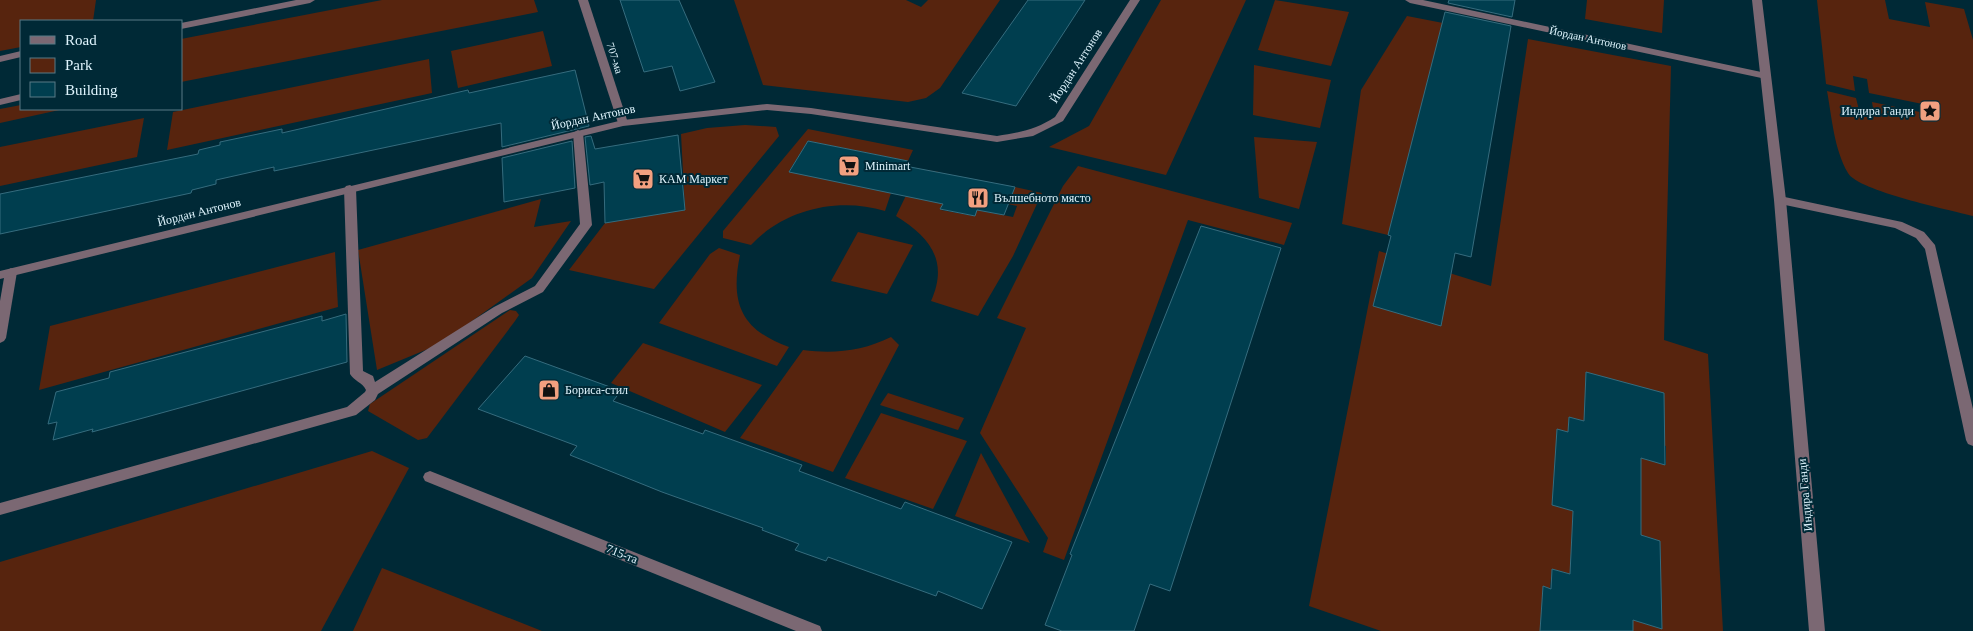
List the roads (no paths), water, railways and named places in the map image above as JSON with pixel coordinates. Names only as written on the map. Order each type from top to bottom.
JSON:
[{"type":"street","points":[[182,26],[310,0]]},
{"type":"street","name":"707-ма","points":[[583,0],[623,123]]},
{"type":"street","name":"Йордан Антонов","points":[[6,273],[623,123],[767,108],[820,112],[997,139],[1023,136],[1047,127],[1058,119],[1135,0]]},
{"type":"street","name":"Йордан Антонов","points":[[1410,0],[1766,76]]},
{"type":"street","name":"Индира Ганди","points":[[1757,0],[1780,200],[1817,631]]},
{"type":"street","points":[[0,58],[20,54]]},
{"type":"street","points":[[0,102],[20,97]]},
{"type":"street","points":[[0,509],[351,411],[370,396],[373,390],[498,310],[539,289],[586,225],[582,161],[578,133]]},
{"type":"street","points":[[350,189],[356,374],[368,380],[373,390]]},
{"type":"street","points":[[1780,200],[1898,225],[1920,235],[1931,248],[1973,440]]},
{"type":"street","points":[[0,338],[6,273]]},
{"type":"street","name":"715-та","points":[[430,477],[814,631]]},
{"type":"place","name":"Индира Ганди","points":[[1930,111]]},
{"type":"place","name":"Minimart","points":[[849,166]]},
{"type":"place","name":"КАМ Маркет","points":[[643,179]]},
{"type":"place","name":"Вълшебното място","points":[[978,198]]},
{"type":"place","name":"Бориса-стил","points":[[549,390]]}]
